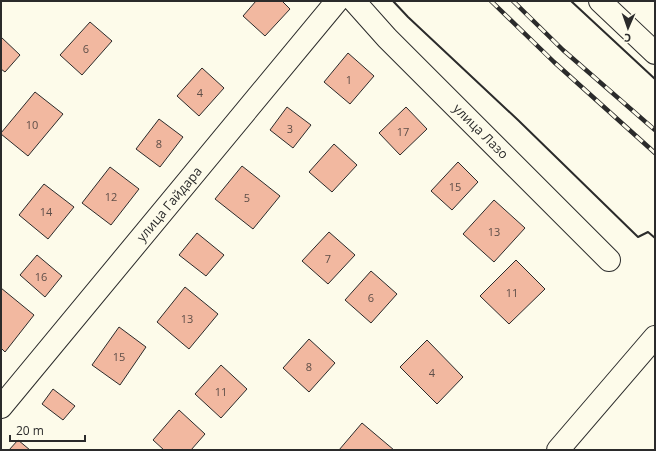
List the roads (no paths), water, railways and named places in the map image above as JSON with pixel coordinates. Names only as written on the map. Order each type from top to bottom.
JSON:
[{"type":"street","name":"улица Гайдара","points":[[1,407],[337,1]]},
{"type":"street","name":"улица Лазо","points":[[354,1],[387,38],[609,260]]},
{"type":"street","points":[[600,1],[655,53]]},
{"type":"street","points":[[558,450],[655,337]]},
{"type":"railway","points":[[491,1],[554,62],[655,153]]},
{"type":"railway","points":[[513,1],[563,50],[655,130]]}]
